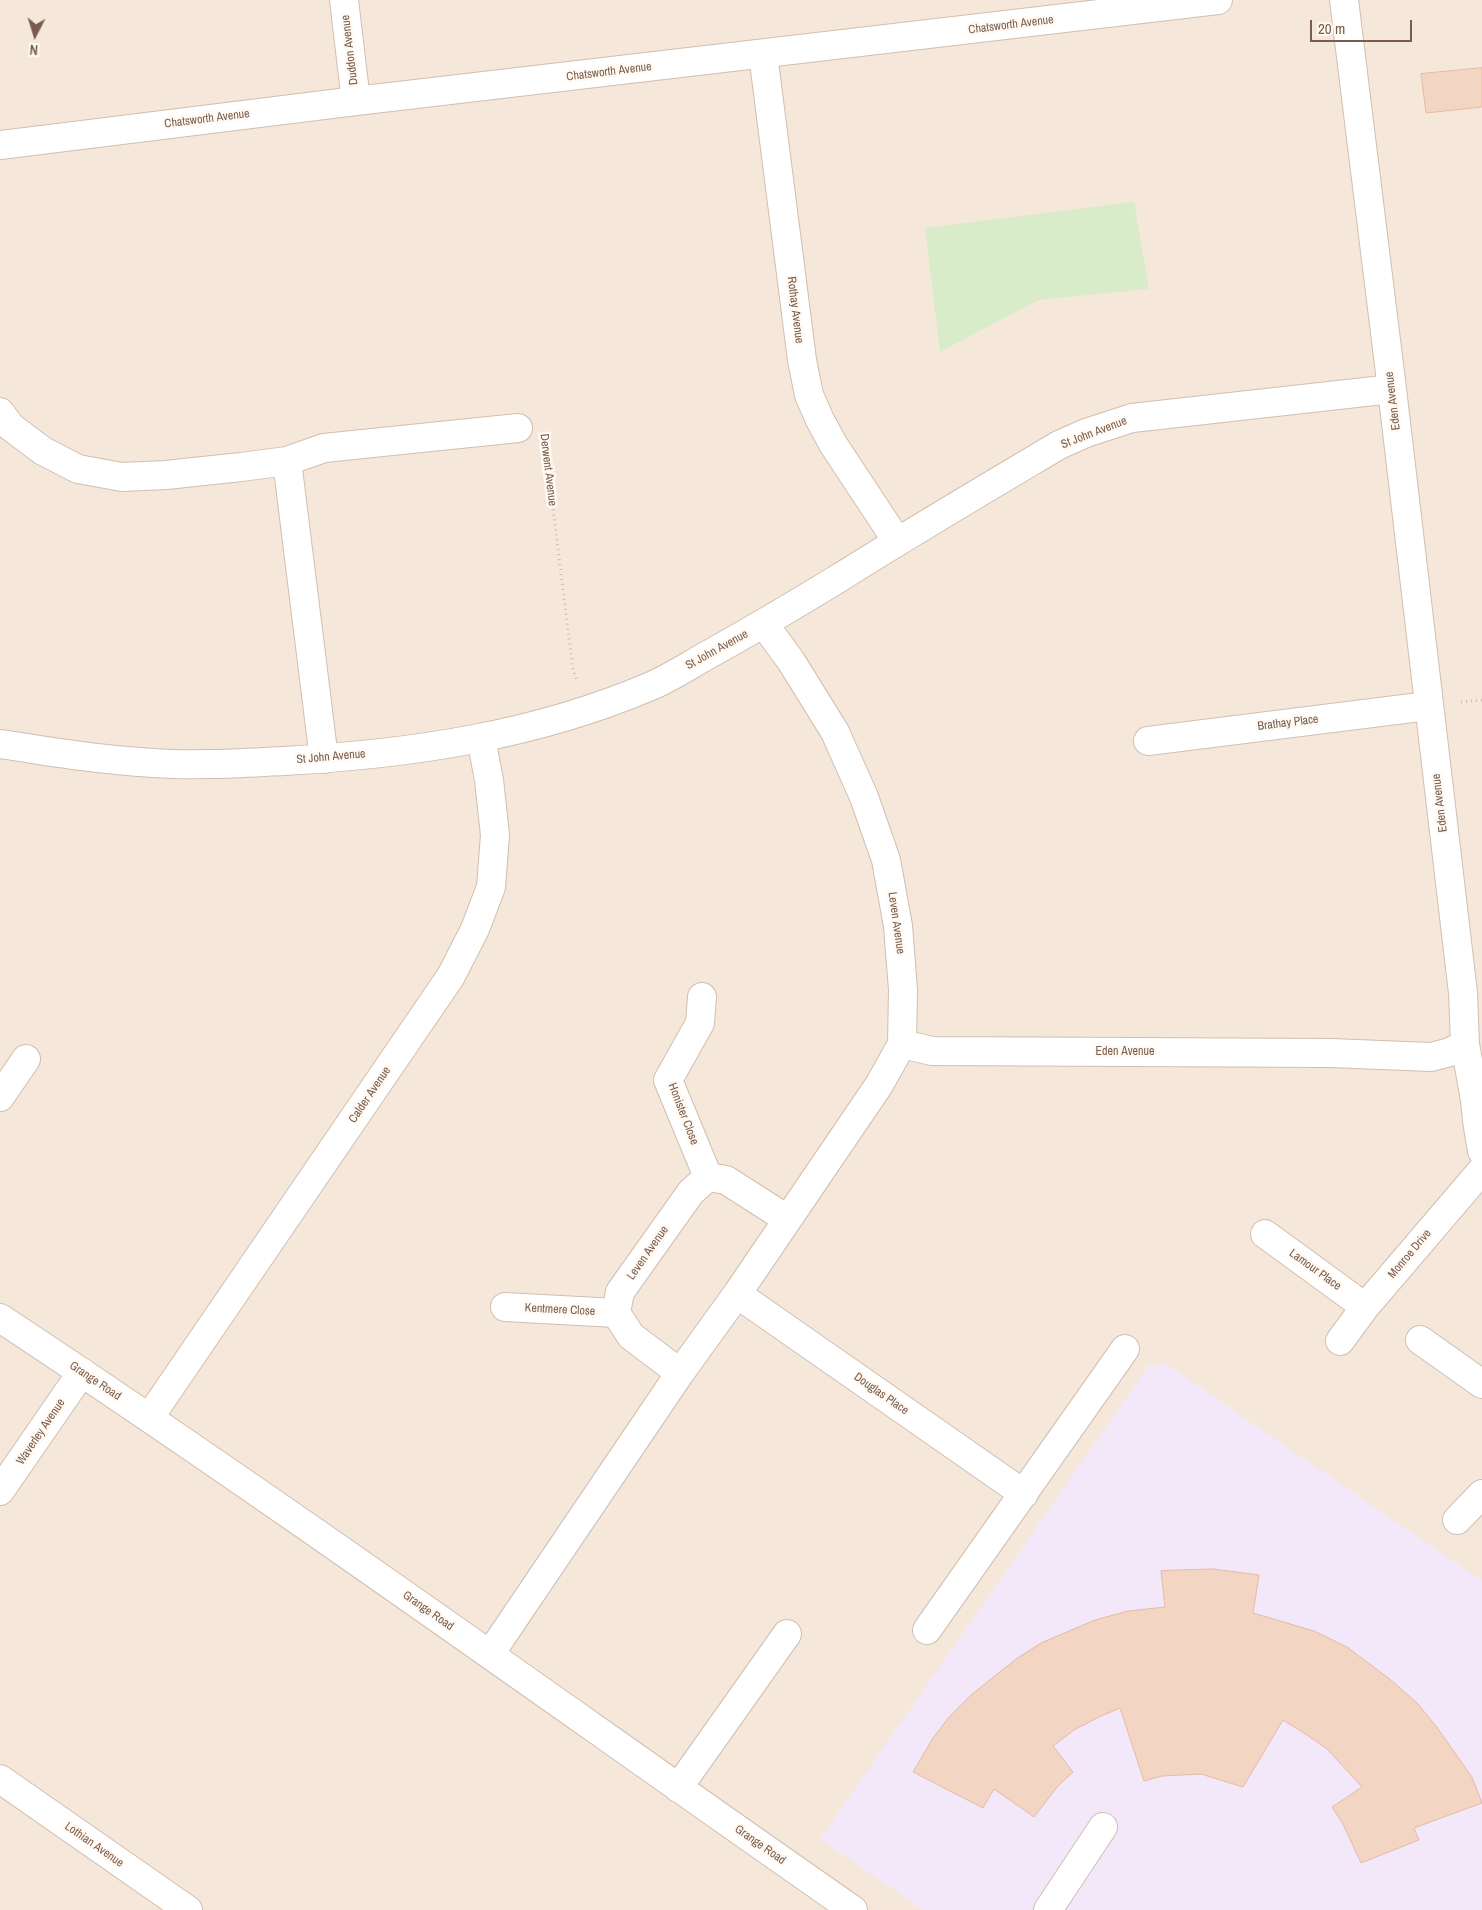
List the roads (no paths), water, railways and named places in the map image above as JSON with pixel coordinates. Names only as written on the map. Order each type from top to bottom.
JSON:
[{"type":"street","name":"Duddon Avenue","points":[[344,0],[356,101]]},
{"type":"street","name":"Chatsworth Avenue","points":[[0,145],[356,101],[763,54],[1137,5],[1218,0]]},
{"type":"street","name":"Eden Avenue","points":[[902,1044],[932,1051],[1331,1053],[1431,1057],[1450,1052],[1465,1044],[1463,993],[1344,0]]},
{"type":"street","name":"Rothay Avenue","points":[[763,54],[802,360],[809,395],[833,444],[897,541]]},
{"type":"street","name":"St John Avenue","points":[[0,744],[74,756],[154,763],[230,764],[324,759],[424,747],[536,727],[653,685],[764,624],[897,541],[1059,445],[1086,433],[1132,418],[1392,389]]},
{"type":"street","points":[[0,412],[11,427],[44,451],[78,469],[122,476],[166,475],[287,461],[324,448],[518,428]]},
{"type":"street","points":[[287,461],[324,759]]},
{"type":"street","name":"Leven Avenue","points":[[490,1654],[680,1373],[737,1294],[879,1085],[902,1044],[903,990],[898,926],[886,860],[864,797],[835,732],[791,662],[764,624]]},
{"type":"street","name":"Brathay Place","points":[[1148,740],[1428,706]]},
{"type":"street","name":"Calder Avenue","points":[[149,1418],[451,976],[475,929],[491,887],[495,834],[489,780],[481,738]]},
{"type":"street","name":"Honister Close","points":[[702,997],[700,1023],[668,1080],[708,1177]]},
{"type":"street","points":[[1465,1044],[1482,1151]]},
{"type":"street","points":[[0,1097],[26,1059]]},
{"type":"street","name":"Monroe Drive","points":[[1340,1341],[1365,1307],[1482,1170]]},
{"type":"street","points":[[708,1177],[726,1180],[787,1219]]},
{"type":"street","name":"Leven Avenue","points":[[616,1313],[620,1292],[691,1192],[708,1177]]},
{"type":"street","name":"Lamour Place","points":[[1266,1234],[1365,1307]]},
{"type":"street","name":"Douglas Place","points":[[737,1294],[1024,1494]]},
{"type":"street","name":"Kentmere Close","points":[[505,1307],[616,1313]]},
{"type":"street","points":[[616,1313],[631,1336],[680,1373]]},
{"type":"street","name":"Grange Road","points":[[0,1318],[82,1372],[490,1654],[853,1910]]},
{"type":"street","points":[[1420,1340],[1482,1384]]},
{"type":"street","points":[[927,1630],[1125,1349]]},
{"type":"street","name":"Waverley Avenue","points":[[0,1491],[82,1372]]},
{"type":"street","points":[[1457,1520],[1482,1494]]},
{"type":"street","points":[[678,1788],[787,1634]]},
{"type":"street","name":"Lothian Avenue","points":[[0,1779],[188,1910]]},
{"type":"street","points":[[1048,1910],[1103,1827]]}]
